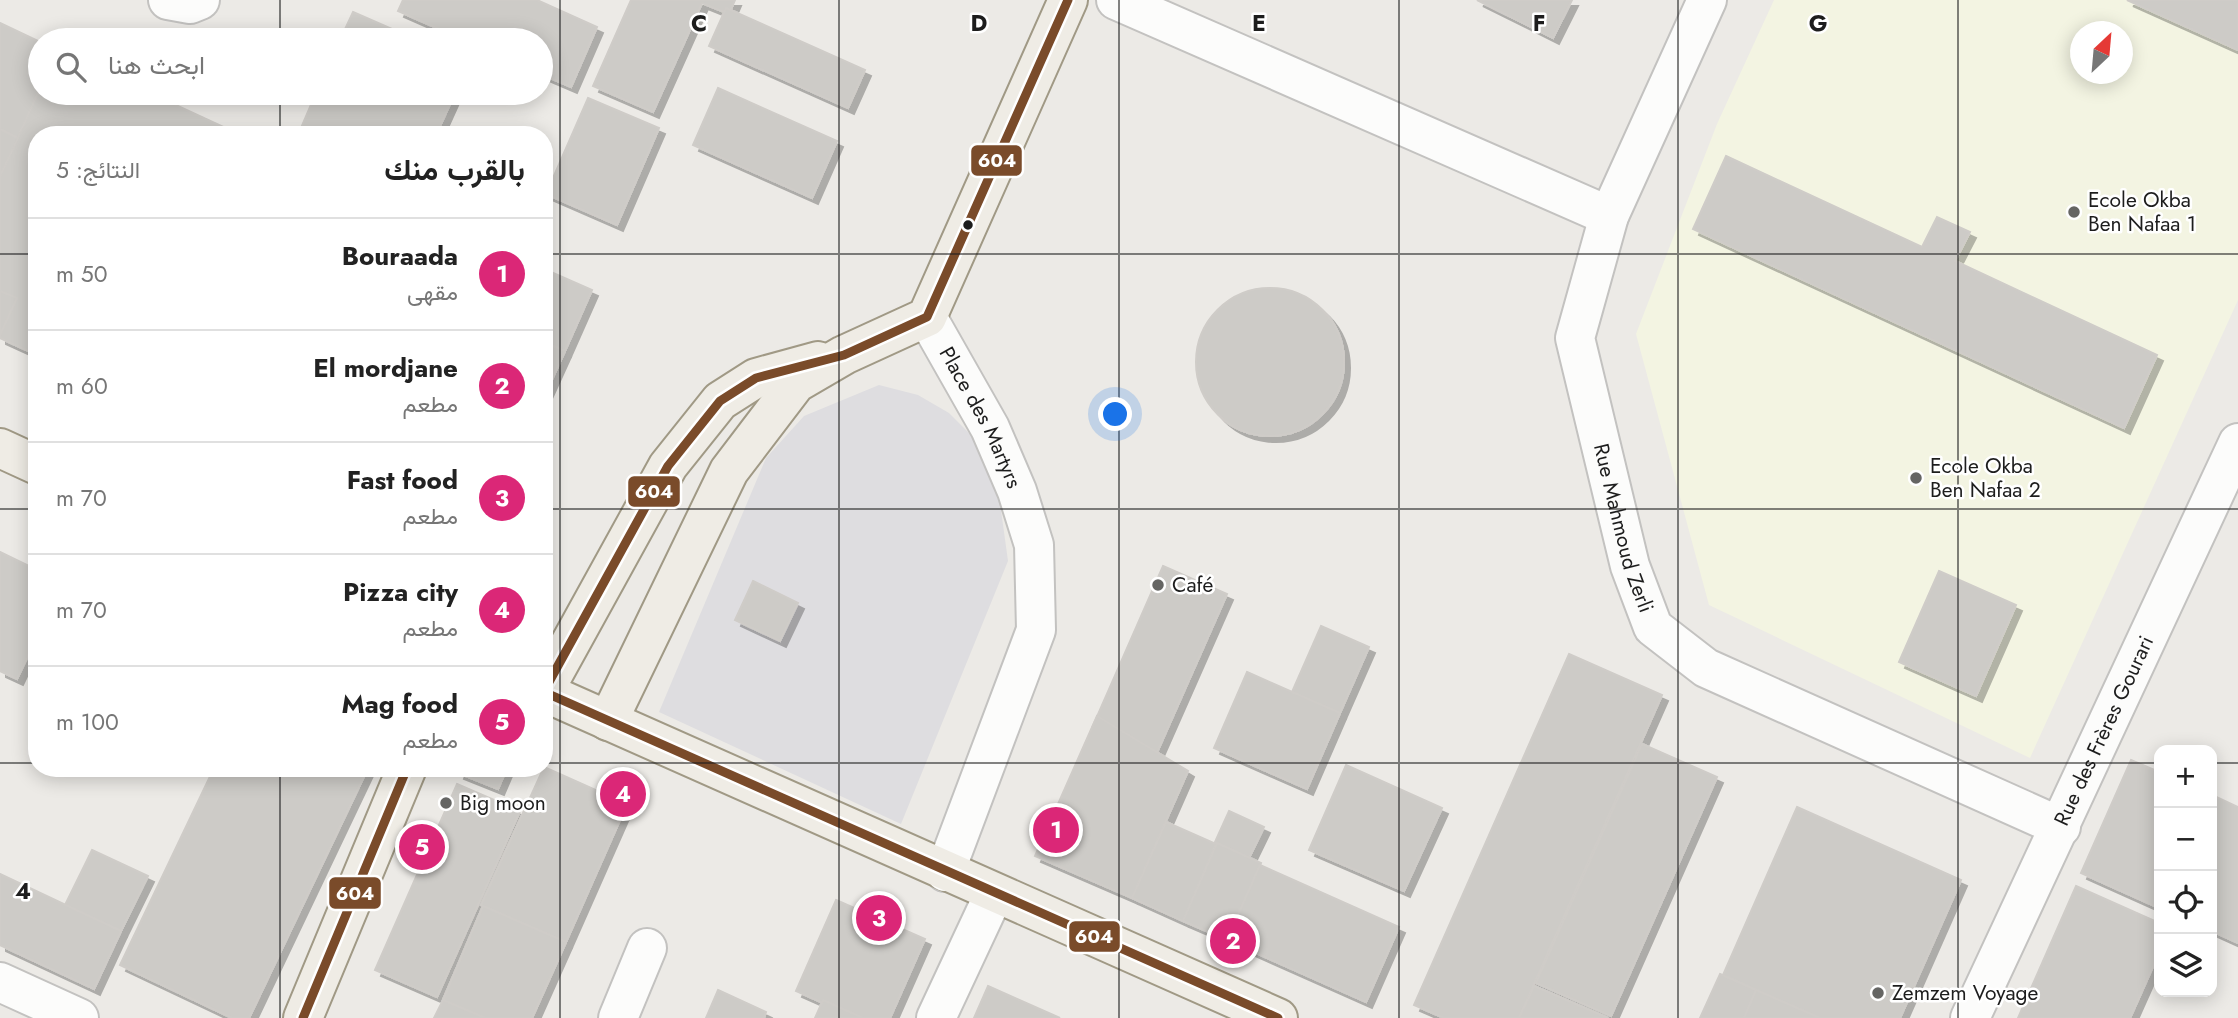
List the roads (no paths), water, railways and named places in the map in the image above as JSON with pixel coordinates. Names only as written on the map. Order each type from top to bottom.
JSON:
[{"type":"main road","points":[[608,721],[729,471],[796,383],[844,355],[927,317],[1068,0]]},
{"type":"main road","points":[[553,675],[668,466],[720,401],[756,378],[844,355]]},
{"type":"main road","points":[[0,448],[28,461]]},
{"type":"main road","points":[[553,695],[994,894],[1278,1018]]},
{"type":"main road","points":[[303,1018],[403,777]]},
{"type":"street","points":[[167,0],[190,4],[200,0]]},
{"type":"street","points":[[1116,0],[1609,216]]},
{"type":"street","name":"Rue Mahmoud Zerli","points":[[1707,0],[1609,216],[1575,338],[1630,566],[1653,627],[1706,668],[2061,827]]},
{"type":"street","name":"Place des Martyrs","points":[[927,317],[990,428],[1017,491],[1034,545],[1037,630],[945,872]]},
{"type":"street","name":"Rue des Frères Gourari","points":[[1970,1018],[2238,443]]},
{"type":"street","points":[[936,1018],[994,894]]},
{"type":"street","points":[[618,1018],[647,948]]},
{"type":"street","points":[[0,982],[79,1018]]},
{"type":"place","name":"Ecole Okba Ben Nafaa 1","points":[[2074,212]]},
{"type":"place","name":"Ecole Okba Ben Nafaa 2","points":[[1916,478]]},
{"type":"place","name":"Café","points":[[1158,585]]},
{"type":"place","name":"Pizza city","points":[[623,794]]},
{"type":"place","name":"Big moon","points":[[446,803]]},
{"type":"place","name":"Bouraada","points":[[1056,830]]},
{"type":"place","name":"Mag food","points":[[422,847]]},
{"type":"place","name":"Fast food","points":[[879,918]]},
{"type":"place","name":"El mordjane","points":[[1233,941]]},
{"type":"place","name":"Zemzem Voyage","points":[[1878,993]]}]
